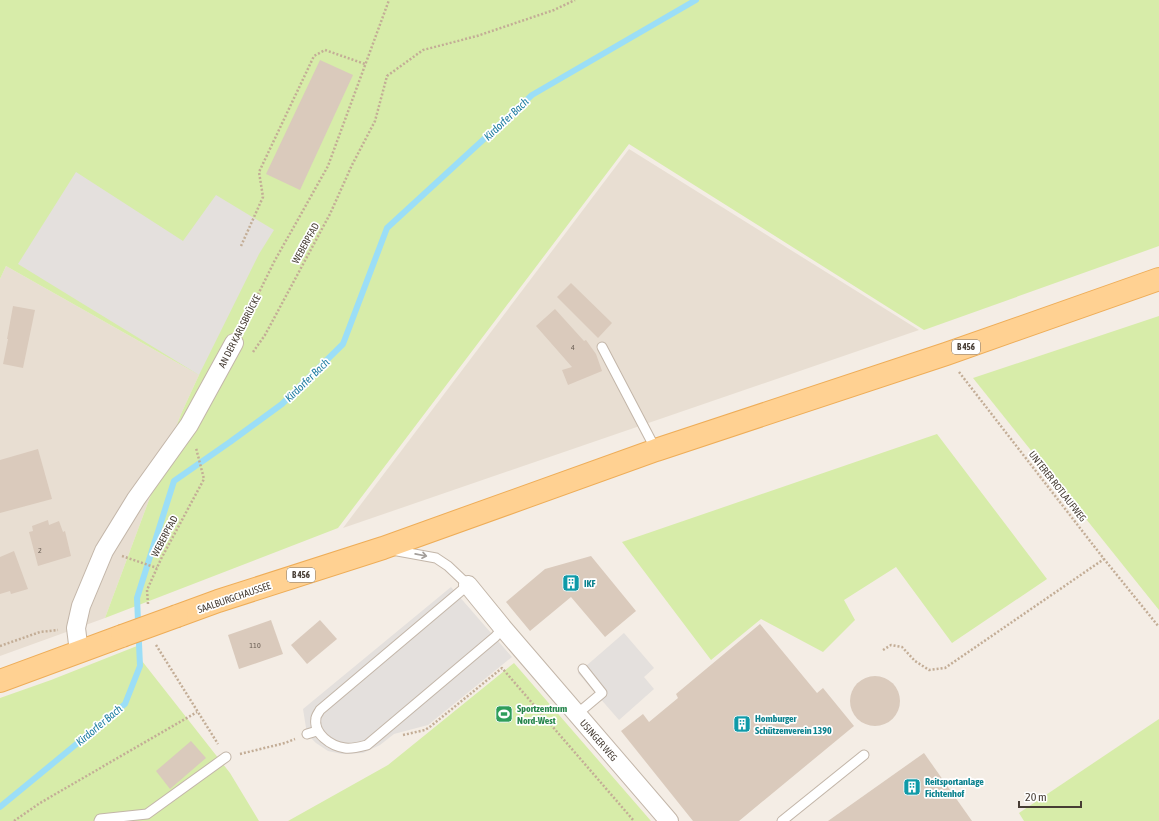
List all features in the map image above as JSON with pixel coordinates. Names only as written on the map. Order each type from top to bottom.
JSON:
[{"type":"main road","name":"B 456","points":[[383,548],[656,450],[946,354],[1159,279]]},
{"type":"main road","name":"SAALBURGCHAUSSEE","points":[[79,652],[218,601],[383,548]]},
{"type":"main road","name":"B 456","points":[[0,681],[79,652]]},
{"type":"street","name":"AN DER KARLSBRÜCKE","points":[[79,652],[76,628],[81,606],[104,551],[136,499],[189,425],[234,343]]},
{"type":"street","name":"USINGER WEG","points":[[468,585],[668,821]]},
{"type":"lane","points":[[602,347],[656,450]]},
{"type":"lane","points":[[383,548],[436,558],[448,566],[468,585],[320,710],[316,718],[317,731],[324,739],[344,748],[356,748],[367,745],[495,637],[503,628]]},
{"type":"lane","points":[[577,714],[602,693],[583,669]]},
{"type":"lane","points":[[307,734],[317,731]]},
{"type":"lane","points":[[782,821],[864,756]]},
{"type":"lane","points":[[99,821],[100,819],[146,814],[226,757]]},
{"type":"path","name":"AN DER KARLSBRÜCKE","points":[[234,343],[274,262],[328,166],[389,0]]},
{"type":"path","name":"WEBERPFAD","points":[[251,354],[265,335],[330,214],[352,165],[375,121],[387,76],[423,50],[484,33],[554,10],[575,0]]},
{"type":"path","points":[[241,246],[263,197],[259,172],[314,56],[325,50],[365,64]]},
{"type":"path","name":"UNTERER ROTLAUFWEG","points":[[946,354],[958,372],[1159,627]]},
{"type":"path","name":"WEBERPFAD","points":[[147,590],[204,479],[195,443]]},
{"type":"path","points":[[883,650],[891,645],[902,647],[915,662],[929,670],[945,668],[1104,559]]},
{"type":"path","points":[[135,561],[157,568]]},
{"type":"path","points":[[0,646],[40,632],[76,628]]},
{"type":"path","points":[[160,652],[226,757],[285,743],[307,734]]},
{"type":"path","points":[[502,668],[634,821]]},
{"type":"path","points":[[14,821],[40,803],[197,712]]},
{"type":"shaded area","points":[[629,149],[919,330],[343,528]]},
{"type":"shaded area","points":[[76,172],[183,241],[216,195],[274,230],[259,254],[199,375],[18,264]]},
{"type":"shaded area","points":[[6,266],[199,375],[181,414],[105,618],[0,656],[0,279]]},
{"type":"shaded area","points":[[451,587],[512,657],[428,725],[394,734],[380,745],[363,753],[342,754],[328,751],[316,743],[307,734],[303,709]]},
{"type":"shaded area","points":[[624,633],[654,668],[644,677],[654,689],[619,720],[578,673]]},
{"type":"green space","points":[[0,0],[1159,0],[1159,246],[924,330],[629,144],[338,528],[105,618],[181,414],[199,375],[6,266],[0,279]]},
{"type":"green space","points":[[1159,316],[1159,610],[973,378]]},
{"type":"green space","points":[[937,434],[1047,579],[952,643],[896,567],[844,600],[855,620],[823,652],[761,619],[711,660],[622,542]]},
{"type":"green space","points":[[137,646],[142,661],[230,773],[259,821],[0,821],[0,698],[51,680]]},
{"type":"green space","name":"Sportzentrum Nord-West","points":[[514,663],[651,821],[288,821],[388,765]]},
{"type":"green space","points":[[1159,719],[1159,821],[1024,821],[1019,813]]},
{"type":"building","points":[[320,60],[353,75],[300,190],[266,174]]},
{"type":"building","points":[[571,283],[612,323],[598,338],[557,297]]},
{"type":"building","points":[[13,306],[35,310],[23,368],[3,364]]},
{"type":"building","points":[[555,309],[584,341],[586,340],[596,354],[602,371],[568,385],[562,370],[572,367],[536,326]]},
{"type":"building","points":[[38,449],[52,499],[0,513],[0,460]]},
{"type":"building","points":[[48,520],[49,525],[59,521],[63,532],[65,531],[71,556],[38,566],[29,532],[33,531],[32,526]]},
{"type":"building","points":[[14,551],[28,589],[11,594],[10,591],[0,594],[0,557]]},
{"type":"building","name":"IKF","points":[[591,556],[636,611],[605,637],[571,597],[530,631],[506,602],[545,569]]},
{"type":"building","points":[[271,620],[283,654],[239,669],[228,635]]},
{"type":"building","points":[[320,620],[337,639],[307,664],[291,645]]},
{"type":"building","name":"Homburger Schützenverein 1390","points":[[760,624],[817,693],[823,688],[854,726],[739,821],[693,821],[621,731],[643,714],[649,722],[678,698],[676,694]]},
{"type":"building","points":[[875,676],[884,678],[895,687],[900,701],[898,710],[889,721],[875,726],[866,724],[855,715],[850,701],[852,692],[861,681]]},
{"type":"building","points":[[191,741],[206,758],[170,789],[156,771]]},
{"type":"building","name":"Reitsportanlage Fichtenhof","points":[[924,753],[972,821],[828,821]]},
{"type":"waterway","name":"Kirdorfer Bach","points":[[0,807],[125,704],[140,666],[137,598],[174,481],[282,404],[343,344],[387,228],[532,95],[696,0]]},
{"type":"place","name":"IKF","points":[[571,583]]},
{"type":"place","name":"Sportzentrum Nord-West","points":[[504,714]]},
{"type":"place","name":"Homburger Schützenverein 1390","points":[[742,724]]},
{"type":"place","name":"Reitsportanlage Fichtenhof","points":[[912,787]]}]
